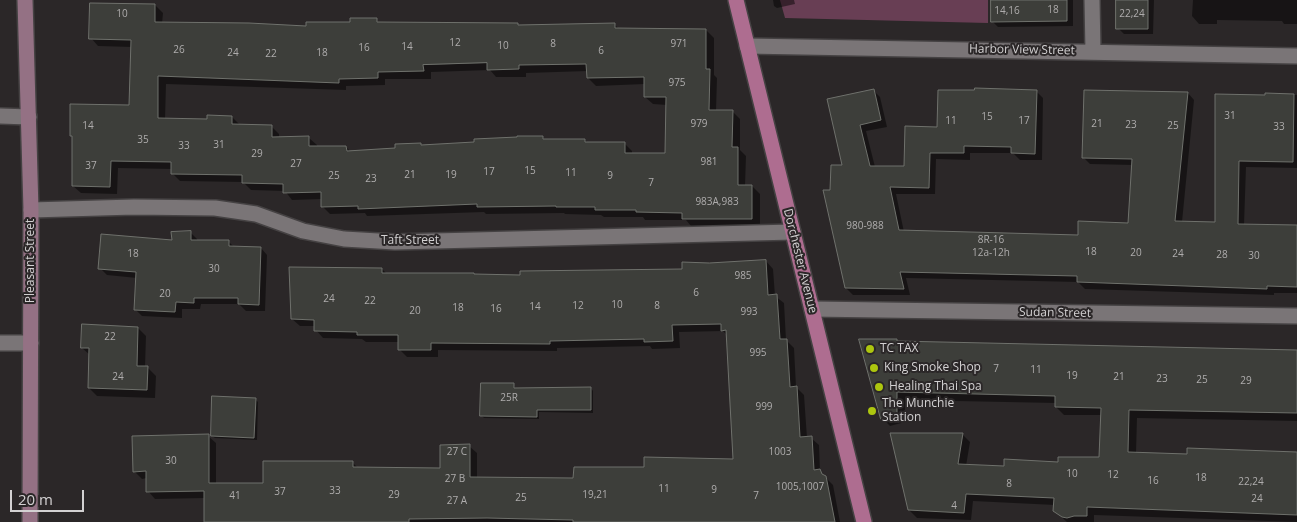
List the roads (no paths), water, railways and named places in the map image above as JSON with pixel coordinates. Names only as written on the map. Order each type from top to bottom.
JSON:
[{"type":"main road","name":"Dorchester Avenue","points":[[736,0],[864,522]]},
{"type":"street","name":"Pleasant Street","points":[[25,0],[31,210],[30,522]]},
{"type":"street","points":[[1092,0],[1093,51]]},
{"type":"street","name":"Harbor View Street","points":[[748,46],[1297,56]]},
{"type":"street","points":[[0,116],[29,117]]},
{"type":"street","name":"Taft Street","points":[[31,210],[134,207],[215,208],[256,214],[303,230],[344,239],[395,242],[793,232]]},
{"type":"street","name":"Sudan Street","points":[[812,309],[1297,316]]},
{"type":"street","points":[[0,342],[31,343]]},
{"type":"place","name":"TC TAX","points":[[870,349]]},
{"type":"place","name":"King Smoke Shop","points":[[874,368]]},
{"type":"place","name":"Healing Thai Spa","points":[[879,387]]},
{"type":"place","name":"The Munchie Station","points":[[872,411]]}]
